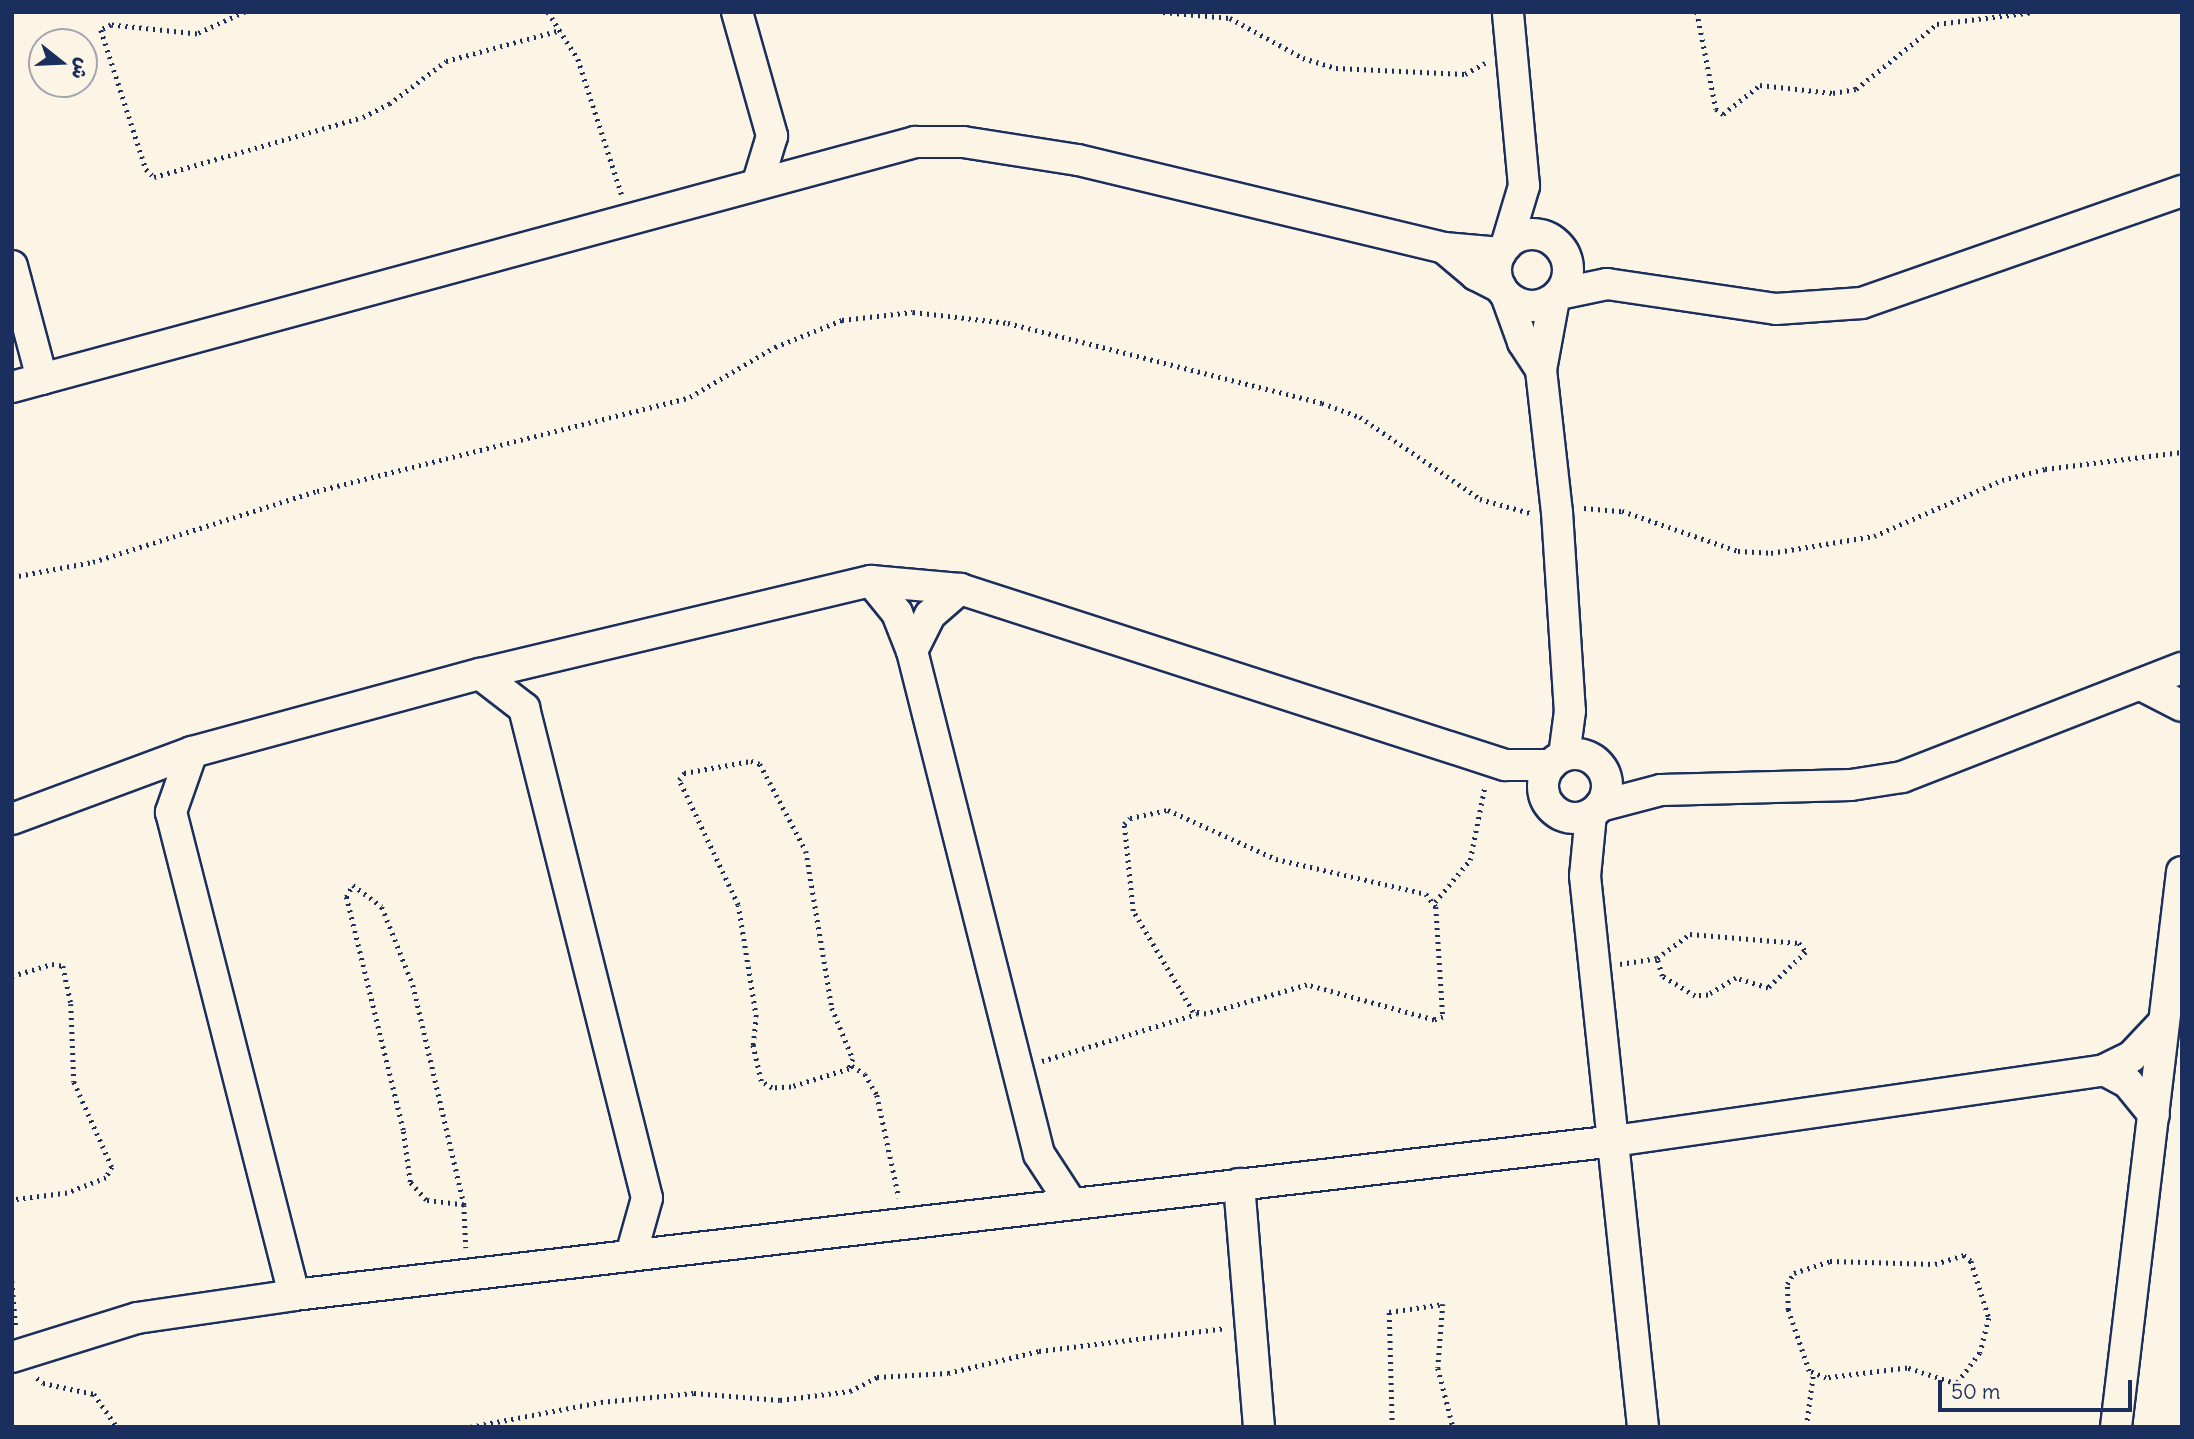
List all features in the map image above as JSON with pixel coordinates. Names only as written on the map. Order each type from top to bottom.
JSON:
[{"type":"street","points":[[737,12],[772,136],[758,183]]},
{"type":"street","points":[[1508,12],[1524,186],[1497,270],[1522,342],[1541,370]]},
{"type":"street","points":[[772,136],[813,167]]},
{"type":"street","points":[[12,387],[813,167],[915,142],[976,143],[1187,183],[1444,248],[1503,249],[1530,234],[1589,267],[1607,284]]},
{"type":"street","points":[[1524,186],[1561,250],[1567,277],[1556,297],[1541,370],[1557,512],[1570,710],[1585,732],[1577,762],[1544,781],[1585,876]]},
{"type":"street","points":[[1444,248],[1470,271],[1529,306],[1607,284],[1776,309],[1863,303],[2182,191]]},
{"type":"street","points":[[12,266],[42,379]]},
{"type":"street","points":[[871,581],[897,613],[912,651],[1039,1153],[1071,1203]]},
{"type":"street","points":[[12,819],[113,778],[192,752],[480,674],[871,581],[960,589],[1497,763],[1577,762],[1661,790]]},
{"type":"street","points":[[912,651],[930,615],[960,589]]},
{"type":"street","points":[[538,660],[524,708],[648,1198],[678,1251]]},
{"type":"street","points":[[1497,763],[1553,806],[1575,818],[1661,790],[1851,785],[1902,777],[2182,668]]},
{"type":"street","points":[[480,674],[524,708]]},
{"type":"street","points":[[2141,684],[2182,706]]},
{"type":"street","points":[[171,812],[192,752]]},
{"type":"street","points":[[1577,762],[1607,792],[1595,810],[1585,876],[1643,1427]]},
{"type":"street","points":[[113,778],[150,793],[171,812],[294,1295]]},
{"type":"street","points":[[2116,1427],[2182,872]]},
{"type":"street","points":[[27,1351],[137,1318],[294,1295],[1614,1141],[2104,1070],[2131,1057],[2162,1024]]},
{"type":"street","points":[[2104,1070],[2138,1093],[2154,1115]]},
{"type":"street","points":[[1018,1209],[1039,1153]]},
{"type":"street","points":[[1238,1184],[1259,1427]]},
{"type":"street","points":[[631,1255],[648,1198]]},
{"type":"path","points":[[245,12],[197,34],[111,25],[100,30],[146,169],[153,177],[363,117],[389,104],[446,61],[561,30]]},
{"type":"path","points":[[548,12],[561,30],[586,79],[629,218]]},
{"type":"path","points":[[1163,12],[1230,18],[1303,58],[1336,68],[1465,75],[1477,72],[1490,58],[1511,52]]},
{"type":"path","points":[[1697,12],[1716,109],[1723,114],[1760,85],[1833,93],[1856,89],[1937,24],[2034,12]]},
{"type":"path","points":[[12,577],[93,562],[317,491],[678,401],[775,347],[842,320],[913,312],[1008,323],[1322,403],[1360,417],[1480,499],[1522,513],[1596,507],[1622,511],[1738,551],[1771,553],[1874,536],[2003,480],[2045,469],[2182,452]]},
{"type":"path","points":[[852,1066],[807,1084],[772,1088],[761,1081],[753,1045],[756,1017],[738,905],[680,783],[681,774],[751,761],[761,764],[810,859],[832,1008],[852,1066],[864,1074],[877,1095],[904,1223]]},
{"type":"path","points":[[1017,1068],[1197,1014],[1307,985],[1439,1020],[1445,1009],[1435,902],[1470,860],[1497,763]]},
{"type":"path","points":[[1197,1014],[1135,918],[1124,827],[1130,818],[1168,810],[1256,853],[1418,891],[1435,902]]},
{"type":"path","points":[[464,1205],[426,1200],[410,1182],[403,1130],[346,897],[353,885],[386,914],[413,985],[464,1205],[465,1275]]},
{"type":"path","points":[[1595,968],[1657,958],[1690,934],[1799,943],[1806,952],[1768,988],[1736,978],[1703,996],[1665,979],[1657,958]]},
{"type":"path","points":[[12,976],[52,964],[63,966],[71,1004],[74,1082],[112,1167],[107,1178],[67,1193],[12,1200]]},
{"type":"path","points":[[1806,1427],[1813,1375],[1799,1354],[1788,1310],[1787,1284],[1794,1273],[1830,1261],[1934,1264],[1964,1255],[1971,1261],[1989,1318],[1980,1353],[1957,1384],[1907,1368],[1826,1378],[1813,1375]]},
{"type":"path","points":[[12,1281],[27,1351],[38,1381],[94,1394],[117,1427]]},
{"type":"path","points":[[1392,1427],[1389,1312],[1443,1304],[1438,1368],[1453,1427]]},
{"type":"path","points":[[470,1427],[601,1402],[694,1393],[780,1400],[850,1391],[877,1377],[948,1373],[1039,1351],[1250,1324]]}]
